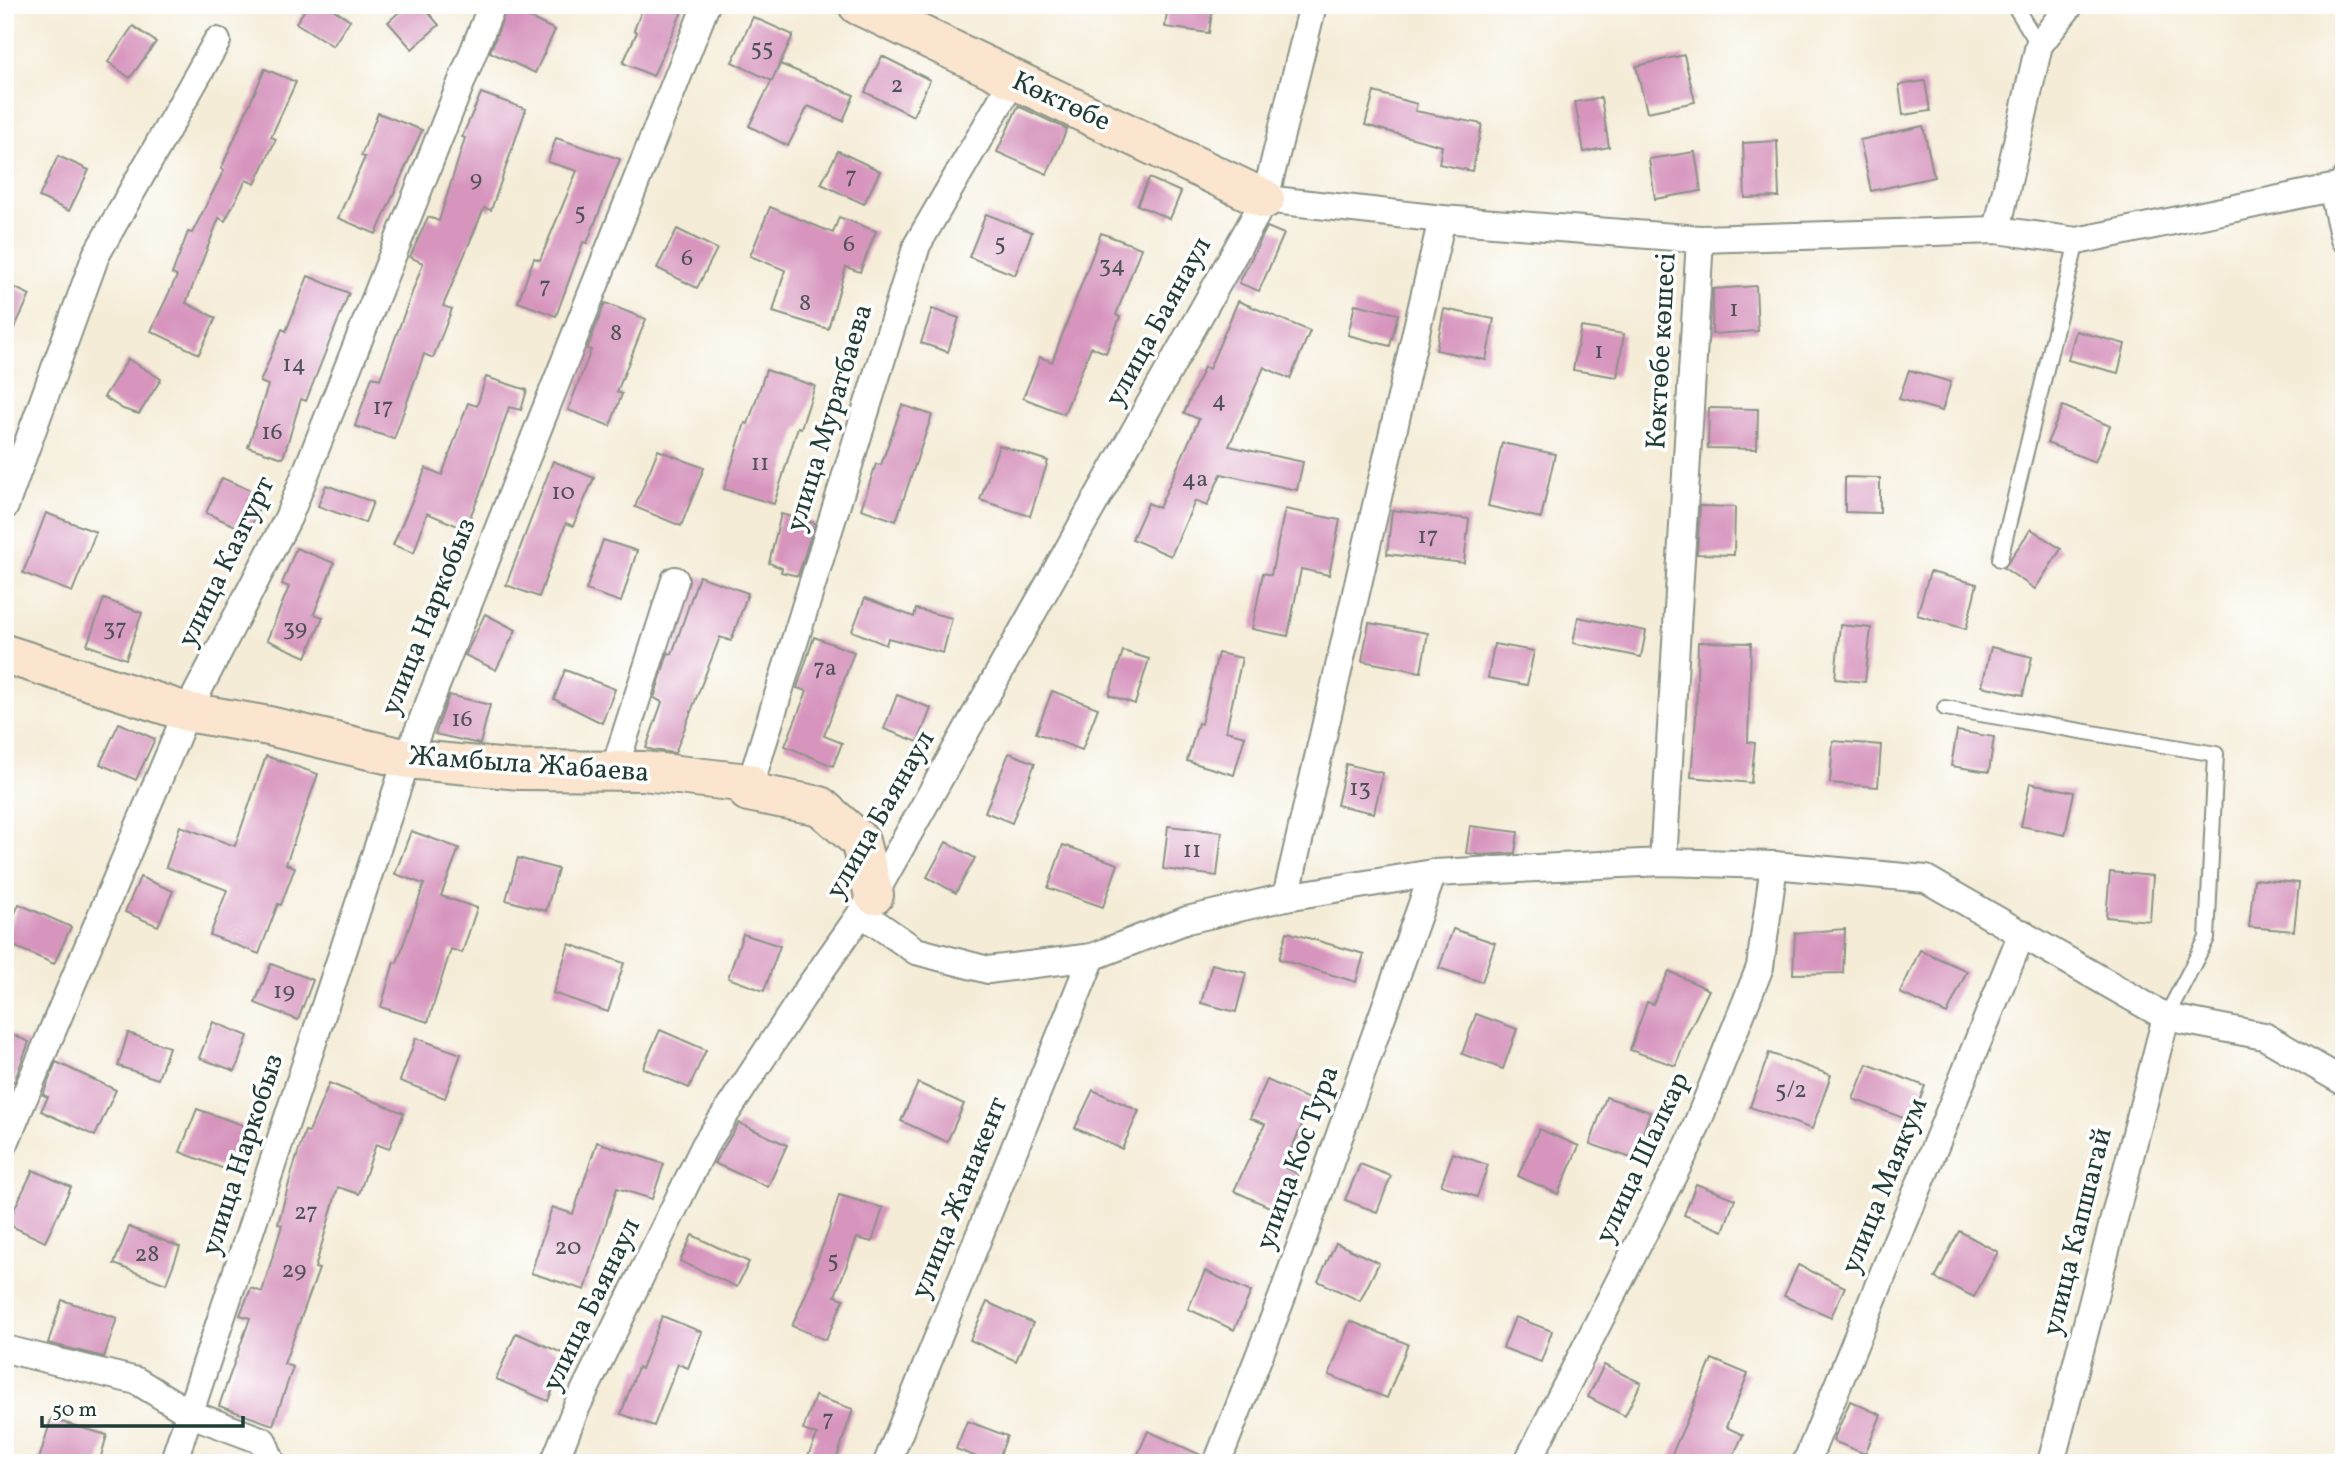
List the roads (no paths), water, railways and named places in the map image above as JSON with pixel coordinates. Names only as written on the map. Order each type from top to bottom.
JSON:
[{"type":"street","name":"улица Казгурт","points":[[5,1143],[187,712],[288,518],[492,5]]},
{"type":"street","name":"улица Наркобыз","points":[[173,1463],[407,759],[706,5]]},
{"type":"street","name":"Көктөбе","points":[[858,5],[1265,199]]},
{"type":"street","name":"улица Баянаул","points":[[554,1463],[576,1408],[705,1145],[803,996],[868,904],[1265,199],[1313,5]]},
{"type":"street","points":[[1997,230],[2039,45],[2070,5]]},
{"type":"street","points":[[5,506],[96,255],[216,41]]},
{"type":"street","name":"улица Муратбаева","points":[[748,792],[917,245],[1013,79]]},
{"type":"street","points":[[1700,239],[1997,230],[2077,242],[2338,179],[2344,239]]},
{"type":"street","name":"Көктөбе көшесі","points":[[1265,199],[1441,219],[1700,239],[1663,862]]},
{"type":"street","points":[[1286,897],[1441,219]]},
{"type":"street","points":[[614,770],[675,580]]},
{"type":"street","name":"Жамбыла Жабаева","points":[[5,654],[187,712],[269,726],[407,759],[520,770],[643,771],[748,783],[748,792],[820,806],[860,841],[868,904]]},
{"type":"street","points":[[868,904],[916,951],[988,970],[1092,957],[1186,920],[1286,897],[1433,873],[1663,862],[1774,865],[1926,879],[2166,1017],[2264,1036],[2344,1082]]},
{"type":"street","name":"улица Шалкар","points":[[1527,1463],[1689,1144],[1760,967],[1774,865]]},
{"type":"street","name":"улица Кос Тура","points":[[1217,1463],[1281,1300],[1433,873]]},
{"type":"street","name":"улица Маякум","points":[[1806,1463],[2022,933]]},
{"type":"street","name":"улица Жанакент","points":[[887,1463],[1092,957]]},
{"type":"street","name":"улица Капшагай","points":[[2051,1463],[2166,1017]]},
{"type":"street","points":[[5,1349],[137,1381],[191,1414],[263,1441],[272,1463]]},
{"type":"lane","points":[[2014,5],[2039,45]]},
{"type":"lane","points":[[2000,559],[2077,242]]},
{"type":"lane","points":[[1945,708],[2216,754],[2207,938],[2166,1017]]}]
